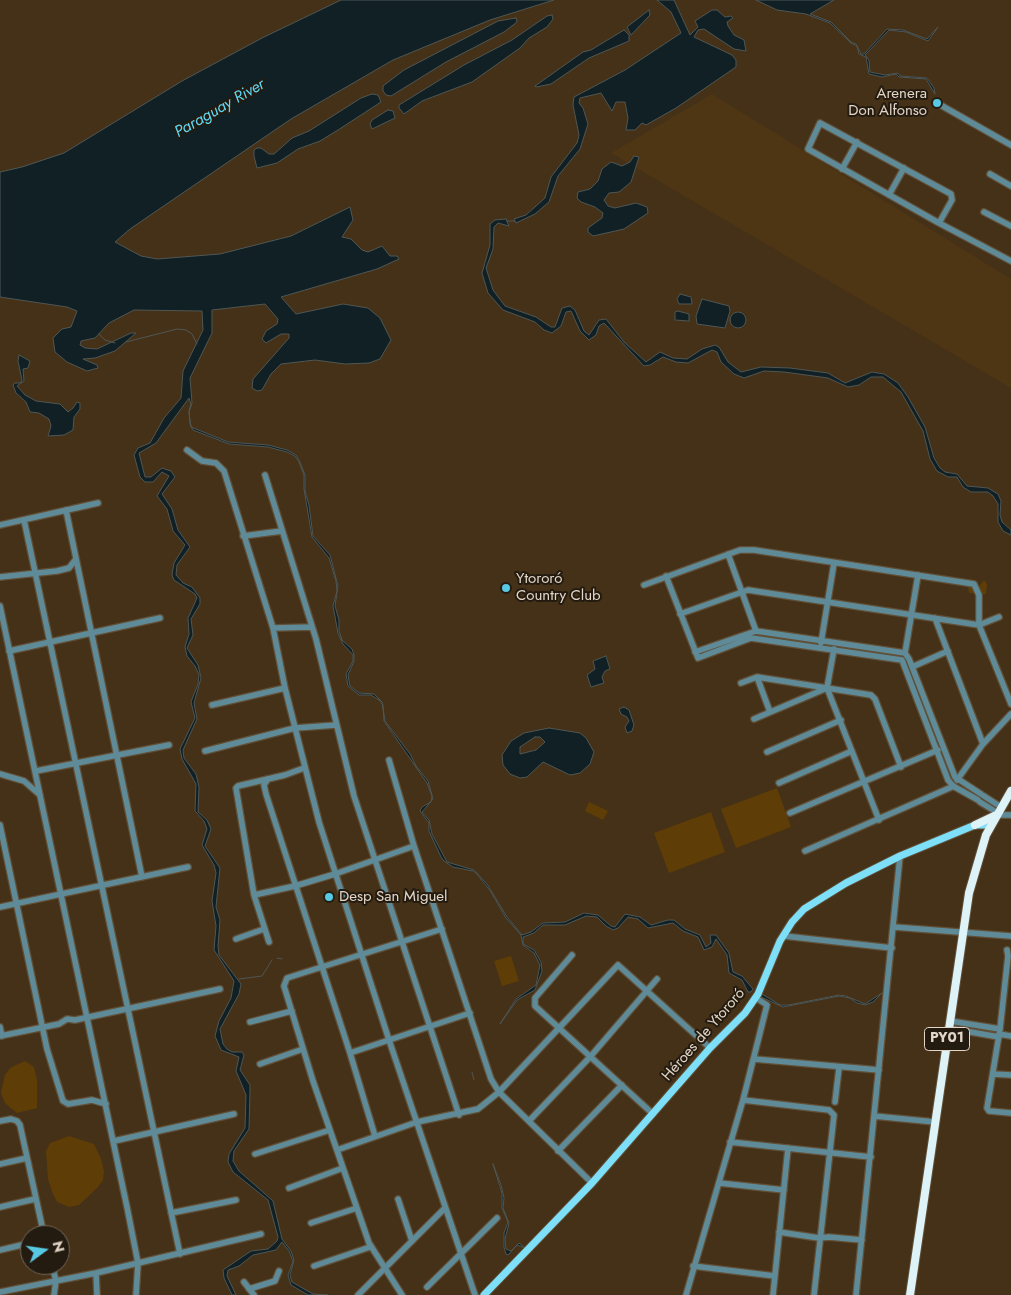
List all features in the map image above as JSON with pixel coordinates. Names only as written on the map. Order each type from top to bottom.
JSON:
[{"type":"highway","name":"PY01","points":[[910,1295],[962,934],[972,880],[986,836],[1011,791]]},
{"type":"highway","points":[[973,826],[999,812]]},
{"type":"highway","points":[[973,826],[982,829],[986,836]]},
{"type":"main road","name":"Héroes de Ytororó","points":[[484,1295],[592,1183],[710,1048],[744,1013],[758,993],[784,936],[800,914],[816,901],[900,856],[973,826],[991,825]]},
{"type":"street","points":[[937,103],[1011,145]]},
{"type":"street","points":[[939,223],[952,200],[951,194],[820,123],[807,148],[939,223],[1010,258]]},
{"type":"street","points":[[842,169],[857,142]]},
{"type":"street","points":[[890,195],[904,168]]},
{"type":"street","points":[[990,174],[1011,186]]},
{"type":"street","points":[[984,212],[1011,226]]},
{"type":"street","points":[[187,450],[202,460],[214,463],[222,468],[273,628],[304,768],[335,874],[445,1208],[476,1295]]},
{"type":"street","points":[[265,475],[312,626],[354,796],[459,1115]]},
{"type":"street","points":[[0,525],[98,503]]},
{"type":"street","points":[[66,510],[142,877]]},
{"type":"street","points":[[24,520],[104,885],[104,896],[180,1254]]},
{"type":"street","points":[[243,536],[282,531]]},
{"type":"street","points":[[644,585],[740,550],[754,550],[974,584],[979,595],[979,624],[1011,704]]},
{"type":"street","points":[[728,554],[756,631]]},
{"type":"street","points":[[0,577],[35,574],[69,568],[76,559]]},
{"type":"street","points":[[820,644],[834,563]]},
{"type":"street","points":[[69,568],[79,575]]},
{"type":"street","points":[[918,575],[903,657],[948,780],[953,786],[981,798]]},
{"type":"street","points":[[666,576],[696,655]]},
{"type":"street","points":[[680,614],[742,591],[756,590],[979,624],[999,617]]},
{"type":"street","points":[[0,606],[36,771],[60,895],[114,1141],[138,1263],[136,1295]]},
{"type":"street","points":[[10,651],[92,635],[160,618]]},
{"type":"street","points":[[935,618],[983,744]]},
{"type":"street","points":[[273,628],[312,626]]},
{"type":"street","points":[[696,655],[756,631],[820,644],[903,657],[912,667],[943,747],[959,781],[999,812],[1010,813]]},
{"type":"street","points":[[696,655],[752,638],[820,644],[834,649],[903,657]]},
{"type":"street","points":[[834,649],[827,688],[879,820]]},
{"type":"street","points":[[912,667],[948,651]]},
{"type":"street","points":[[757,677],[770,712]]},
{"type":"street","points":[[741,683],[757,677],[874,696],[900,767]]},
{"type":"street","points":[[212,705],[285,688]]},
{"type":"street","points":[[754,719],[827,688]]},
{"type":"street","points":[[805,851],[953,786],[959,781],[983,744],[1011,714]]},
{"type":"street","points":[[767,752],[840,720]]},
{"type":"street","points":[[205,751],[295,728],[336,725]]},
{"type":"street","points":[[36,771],[169,745]]},
{"type":"street","points":[[790,813],[864,783],[943,747]]},
{"type":"street","points":[[779,783],[852,751]]},
{"type":"street","points":[[389,760],[414,846],[491,1079],[499,1092],[592,1183]]},
{"type":"street","points":[[268,942],[254,895],[236,788],[304,768]]},
{"type":"street","points":[[0,774],[24,781],[40,795]]},
{"type":"street","points":[[268,779],[264,788],[323,968],[375,1136]]},
{"type":"street","points":[[0,825],[48,1049],[63,1101],[68,1104],[92,1100],[106,1104]]},
{"type":"street","points":[[254,895],[295,886],[335,874],[414,846]]},
{"type":"street","points":[[856,1295],[900,856]]},
{"type":"street","points":[[0,907],[16,902],[60,895],[188,867]]},
{"type":"street","points":[[894,928],[1011,936]]},
{"type":"street","points":[[236,939],[264,929]]},
{"type":"street","points":[[402,1295],[370,1247],[303,1049],[284,982],[287,978],[442,929]]},
{"type":"street","points":[[784,936],[892,948]]},
{"type":"street","points":[[1009,954],[1008,995],[999,1033],[988,1110],[1011,1113]]},
{"type":"street","points":[[572,955],[548,981],[534,1002],[535,1006],[653,1114]]},
{"type":"street","points":[[337,1150],[417,1122],[459,1115],[478,1109],[499,1092],[615,967],[621,966],[710,1048]]},
{"type":"street","points":[[529,1121],[590,1057],[657,979]]},
{"type":"street","points":[[0,1027],[1,1036],[44,1028],[59,1024],[67,1019],[87,1018],[220,989]]},
{"type":"street","points":[[686,1295],[743,1100],[768,1005],[758,993]]},
{"type":"street","points":[[250,1022],[292,1011]]},
{"type":"street","points":[[350,1053],[429,1025],[470,1013]]},
{"type":"street","points":[[949,1025],[1011,1036]]},
{"type":"street","points":[[260,1064],[303,1049]]},
{"type":"street","points":[[754,1059],[839,1068],[879,1070]]},
{"type":"street","points":[[835,1102],[839,1068]]},
{"type":"street","points":[[993,1074],[1011,1075]]},
{"type":"street","points":[[558,1151],[622,1084]]},
{"type":"street","points":[[743,1100],[832,1112],[834,1115],[814,1295]]},
{"type":"street","points":[[114,1141],[234,1114]]},
{"type":"street","points":[[874,1116],[935,1122]]},
{"type":"street","points":[[0,1121],[11,1119],[17,1121],[42,1225]]},
{"type":"street","points":[[255,1154],[330,1130]]},
{"type":"street","points":[[730,1142],[871,1157]]},
{"type":"street","points":[[773,1295],[788,1148]]},
{"type":"street","points":[[0,1164],[27,1158]]},
{"type":"street","points":[[290,1188],[343,1168]]},
{"type":"street","points":[[719,1183],[784,1190]]},
{"type":"street","points":[[398,1199],[412,1240]]},
{"type":"street","points":[[0,1207],[36,1200]]},
{"type":"street","points":[[171,1213],[236,1200]]},
{"type":"street","points":[[311,1223],[357,1208]]},
{"type":"street","points":[[358,1295],[445,1208]]},
{"type":"street","points":[[427,1287],[497,1218]]},
{"type":"street","points":[[779,1232],[819,1238],[829,1236],[862,1240]]},
{"type":"street","points":[[0,1292],[96,1273],[261,1234]]},
{"type":"street","points":[[0,1250],[20,1245]]},
{"type":"street","points":[[314,1266],[370,1247]]},
{"type":"street","points":[[693,1266],[775,1276]]},
{"type":"street","points":[[249,1289],[274,1280],[279,1271]]},
{"type":"street","points":[[96,1273],[97,1295]]},
{"type":"street","points":[[54,1275],[56,1281],[54,1295]]},
{"type":"street","points":[[244,1282],[254,1295]]},
{"type":"shaded area","points":[[712,94],[1011,279],[1011,388],[611,153]]},
{"type":"shaded area","points":[[984,580],[987,584],[986,594],[969,593],[968,585],[978,588]]},
{"type":"shaded area","points":[[777,788],[791,827],[736,848],[721,809]]},
{"type":"shaded area","points":[[589,802],[608,811],[603,820],[585,811]]},
{"type":"shaded area","points":[[711,812],[725,852],[669,873],[654,833]]},
{"type":"shaded area","points":[[511,956],[519,981],[502,986],[494,961]]},
{"type":"shaded area","points":[[25,1061],[34,1067],[37,1080],[37,1108],[17,1113],[5,1103],[1,1093],[5,1075],[10,1068]]},
{"type":"shaded area","points":[[69,1136],[94,1144],[104,1171],[103,1180],[98,1187],[79,1205],[69,1207],[57,1202],[53,1194],[48,1179],[46,1151],[50,1143]]},
{"type":"water","name":"Paraguay River","points":[[341,0],[554,0],[490,20],[393,60],[291,119],[130,229],[115,242],[141,256],[157,259],[220,254],[291,236],[350,207],[353,220],[342,237],[351,239],[362,250],[368,252],[382,246],[390,256],[397,256],[399,259],[377,269],[281,297],[296,314],[343,304],[368,308],[380,318],[391,340],[380,359],[369,363],[345,364],[315,360],[281,364],[271,374],[262,390],[257,391],[252,388],[253,379],[289,338],[289,334],[281,334],[266,343],[262,339],[266,331],[277,324],[278,319],[265,304],[212,310],[212,333],[190,378],[192,403],[189,412],[191,404],[189,398],[156,443],[139,453],[145,477],[151,477],[162,468],[171,471],[175,477],[162,494],[172,509],[178,530],[190,547],[177,565],[176,575],[183,583],[192,587],[200,598],[200,604],[191,619],[193,635],[187,648],[198,665],[201,678],[194,703],[197,719],[183,750],[184,758],[196,774],[199,787],[198,812],[207,820],[211,829],[205,846],[220,868],[216,907],[220,920],[219,955],[241,984],[239,994],[220,1029],[223,1044],[227,1049],[232,1052],[242,1052],[244,1055],[240,1070],[250,1085],[249,1129],[234,1151],[233,1161],[239,1171],[273,1201],[282,1239],[291,1251],[294,1260],[290,1275],[292,1282],[313,1294],[328,1295],[308,1295],[291,1285],[288,1275],[293,1261],[289,1251],[282,1242],[276,1250],[253,1255],[239,1266],[228,1270],[227,1276],[236,1295],[232,1295],[224,1278],[223,1270],[251,1251],[268,1249],[277,1241],[278,1237],[268,1200],[233,1172],[228,1162],[229,1154],[245,1128],[246,1095],[236,1071],[239,1057],[221,1050],[215,1036],[219,1021],[231,998],[234,981],[214,950],[216,926],[212,901],[216,873],[214,865],[202,845],[207,829],[204,821],[195,811],[196,784],[182,759],[180,749],[195,718],[191,702],[198,684],[199,675],[187,656],[185,647],[189,634],[188,618],[197,598],[195,594],[174,580],[172,575],[174,563],[185,545],[173,531],[167,509],[157,496],[169,476],[162,472],[153,482],[145,482],[140,477],[134,455],[138,448],[150,443],[164,418],[181,398],[183,371],[203,330],[202,311],[134,310],[109,323],[95,338],[81,341],[80,345],[85,348],[97,349],[131,333],[136,333],[115,351],[95,358],[83,359],[97,365],[98,368],[87,371],[67,362],[55,352],[53,338],[62,329],[71,327],[77,311],[67,307],[0,297],[0,172],[64,153],[182,81],[262,38]]},
{"type":"water","points":[[657,0],[674,0],[690,35],[698,27],[695,21],[712,10],[717,10],[725,17],[731,16],[733,18],[727,22],[728,26],[734,35],[744,40],[746,51],[734,49],[704,29],[698,30],[694,37],[732,55],[736,60],[736,67],[676,108],[646,125],[642,123],[635,130],[626,130],[628,118],[625,102],[616,102],[612,111],[601,93],[580,98],[579,103],[583,108],[588,124],[580,149],[558,176],[549,202],[535,214],[516,223],[514,219],[526,215],[545,198],[551,177],[577,143],[579,135],[573,105],[574,97],[625,70],[681,33],[671,12]]},
{"type":"water","points":[[756,0],[834,0],[810,14],[831,22],[857,46],[851,43],[830,23],[806,14],[777,10]]},
{"type":"water","points":[[649,10],[650,15],[631,35],[627,27]]},
{"type":"water","points":[[552,15],[553,19],[547,27],[529,38],[520,48],[472,82],[422,101],[404,114],[399,108],[399,105],[464,65],[512,40],[547,16]]},
{"type":"water","points":[[516,18],[517,22],[504,32],[446,62],[391,96],[386,95],[383,91],[383,86],[404,70],[498,21]]},
{"type":"water","points":[[938,27],[928,41],[906,32],[889,30],[865,55],[869,60],[870,72],[885,75],[898,73],[900,76],[927,78],[934,88],[935,94],[926,79],[899,77],[896,74],[882,77],[869,74],[866,57],[859,54],[857,46],[861,54],[864,54],[887,29],[903,30],[927,39]]},
{"type":"water","points":[[624,30],[629,35],[629,41],[589,58],[551,84],[535,86],[583,52],[591,50]]},
{"type":"water","points":[[372,94],[378,95],[381,102],[320,141],[298,149],[277,163],[257,168],[254,150],[257,148],[261,148],[269,154],[274,154],[292,138],[309,131],[361,98]]},
{"type":"water","points":[[388,110],[393,111],[395,118],[372,129],[370,124],[372,120]]},
{"type":"water","points":[[634,156],[639,157],[631,182],[619,192],[609,193],[604,200],[608,206],[615,208],[636,203],[647,207],[648,213],[624,229],[593,236],[588,232],[588,228],[602,218],[603,213],[595,207],[581,202],[577,198],[578,192],[590,189],[598,181],[602,169],[611,162],[622,166],[630,162]]},
{"type":"water","points":[[506,219],[509,226],[498,223],[494,227],[493,249],[486,268],[493,290],[505,306],[536,317],[551,327],[555,327],[562,308],[570,306],[575,310],[584,331],[589,335],[599,320],[606,319],[624,342],[646,362],[660,352],[673,358],[687,359],[702,349],[715,345],[719,347],[728,362],[741,372],[761,367],[790,368],[828,373],[845,383],[872,372],[884,374],[898,383],[908,397],[925,427],[934,458],[940,468],[945,472],[957,474],[967,486],[988,488],[998,494],[1001,501],[1000,515],[1002,522],[1011,530],[1011,535],[1003,531],[998,522],[998,504],[993,496],[988,492],[971,492],[963,487],[957,477],[948,477],[937,471],[930,459],[923,431],[901,392],[883,377],[871,377],[859,385],[848,387],[828,378],[784,372],[764,371],[744,378],[734,374],[721,362],[717,352],[712,350],[688,363],[676,362],[663,357],[650,365],[644,366],[604,323],[599,326],[596,335],[589,340],[580,331],[571,311],[566,312],[561,326],[552,333],[544,330],[535,322],[503,310],[488,293],[482,273],[490,245],[490,224],[495,220]]},
{"type":"water","points":[[680,294],[691,297],[692,304],[679,304],[677,299]]},
{"type":"water","points":[[702,299],[729,306],[730,311],[725,328],[697,324],[696,316]]},
{"type":"water","points":[[675,312],[689,314],[689,321],[675,320]]},
{"type":"water","points":[[738,312],[746,320],[738,328],[730,320]]},
{"type":"water","points":[[19,355],[30,361],[28,368],[23,369],[24,381],[17,386],[25,395],[36,401],[60,404],[68,412],[77,402],[80,403],[80,409],[74,417],[73,430],[64,435],[48,436],[51,426],[49,419],[39,413],[30,412],[26,402],[16,393],[13,385],[21,383],[22,380],[18,361]]},
{"type":"water","points":[[192,427],[228,442],[268,445],[287,450],[296,455],[305,475],[305,491],[313,536],[330,555],[338,586],[335,606],[339,620],[339,631],[342,640],[352,649],[354,655],[354,661],[348,675],[350,686],[359,693],[374,694],[382,704],[371,695],[359,695],[348,686],[346,674],[353,661],[353,655],[343,644],[338,633],[333,606],[337,591],[336,581],[329,558],[312,537],[304,489],[304,475],[295,456],[268,447],[229,444],[193,430]]},
{"type":"water","points":[[606,656],[610,669],[605,671],[602,677],[604,683],[591,687],[587,675],[595,669],[593,661]]},
{"type":"water","points":[[624,707],[629,710],[634,725],[632,731],[627,733],[625,727],[629,721],[627,717],[621,714],[619,709]]},
{"type":"water","points":[[383,711],[385,721],[428,781],[433,799],[431,801],[432,796],[427,783],[384,721]]},
{"type":"water","points":[[549,728],[580,733],[586,738],[594,752],[590,764],[580,773],[570,775],[543,762],[527,777],[520,778],[510,774],[503,765],[502,755],[511,741],[524,733]],"holes":[[[535,737],[540,737],[545,742],[536,750],[520,754],[520,747]]]},
{"type":"water","points":[[430,803],[422,812],[429,820],[432,834],[447,862],[474,870],[487,884],[507,917],[522,935],[531,932],[543,923],[565,922],[584,913],[598,915],[615,927],[625,914],[640,917],[651,925],[674,920],[685,929],[700,935],[706,947],[711,943],[710,935],[716,935],[729,953],[733,972],[742,976],[753,989],[751,992],[748,992],[742,980],[729,973],[727,955],[716,939],[712,947],[704,950],[698,937],[683,931],[673,923],[648,928],[638,919],[628,917],[618,928],[613,930],[597,917],[586,916],[565,925],[543,925],[534,933],[523,937],[523,944],[534,950],[541,962],[542,971],[535,990],[517,1000],[500,1024],[516,999],[536,985],[540,965],[534,953],[523,945],[521,935],[506,918],[491,892],[477,874],[473,871],[453,867],[444,861],[441,857],[429,831],[429,823],[420,811],[422,807]]},
{"type":"water","points":[[882,993],[873,1002],[865,1005],[857,1003],[850,998],[839,996],[783,1007],[761,997],[762,994],[780,1005],[789,1005],[839,995],[846,996],[865,1004]]},
{"type":"water","points":[[493,1164],[501,1185],[504,1198],[503,1208],[509,1223],[505,1239],[506,1249],[511,1251],[517,1245],[508,1255],[504,1247],[504,1233],[508,1222],[502,1208],[502,1193]]},
{"type":"waterway","points":[[507,221],[515,221]]},
{"type":"waterway","points":[[126,342],[177,329],[186,330],[192,334],[197,344]]},
{"type":"waterway","points":[[99,334],[105,340],[115,343]]},
{"type":"waterway","points":[[277,958],[282,959]]},
{"type":"waterway","points":[[239,979],[262,976],[272,960]]},
{"type":"waterway","points":[[472,1072],[474,1080]]},
{"type":"place","name":"Arenera Don Alfonso","points":[[937,103]]},
{"type":"place","name":"Ytororó Country Club","points":[[506,588]]},
{"type":"place","name":"Desp San Miguel","points":[[329,897]]}]
